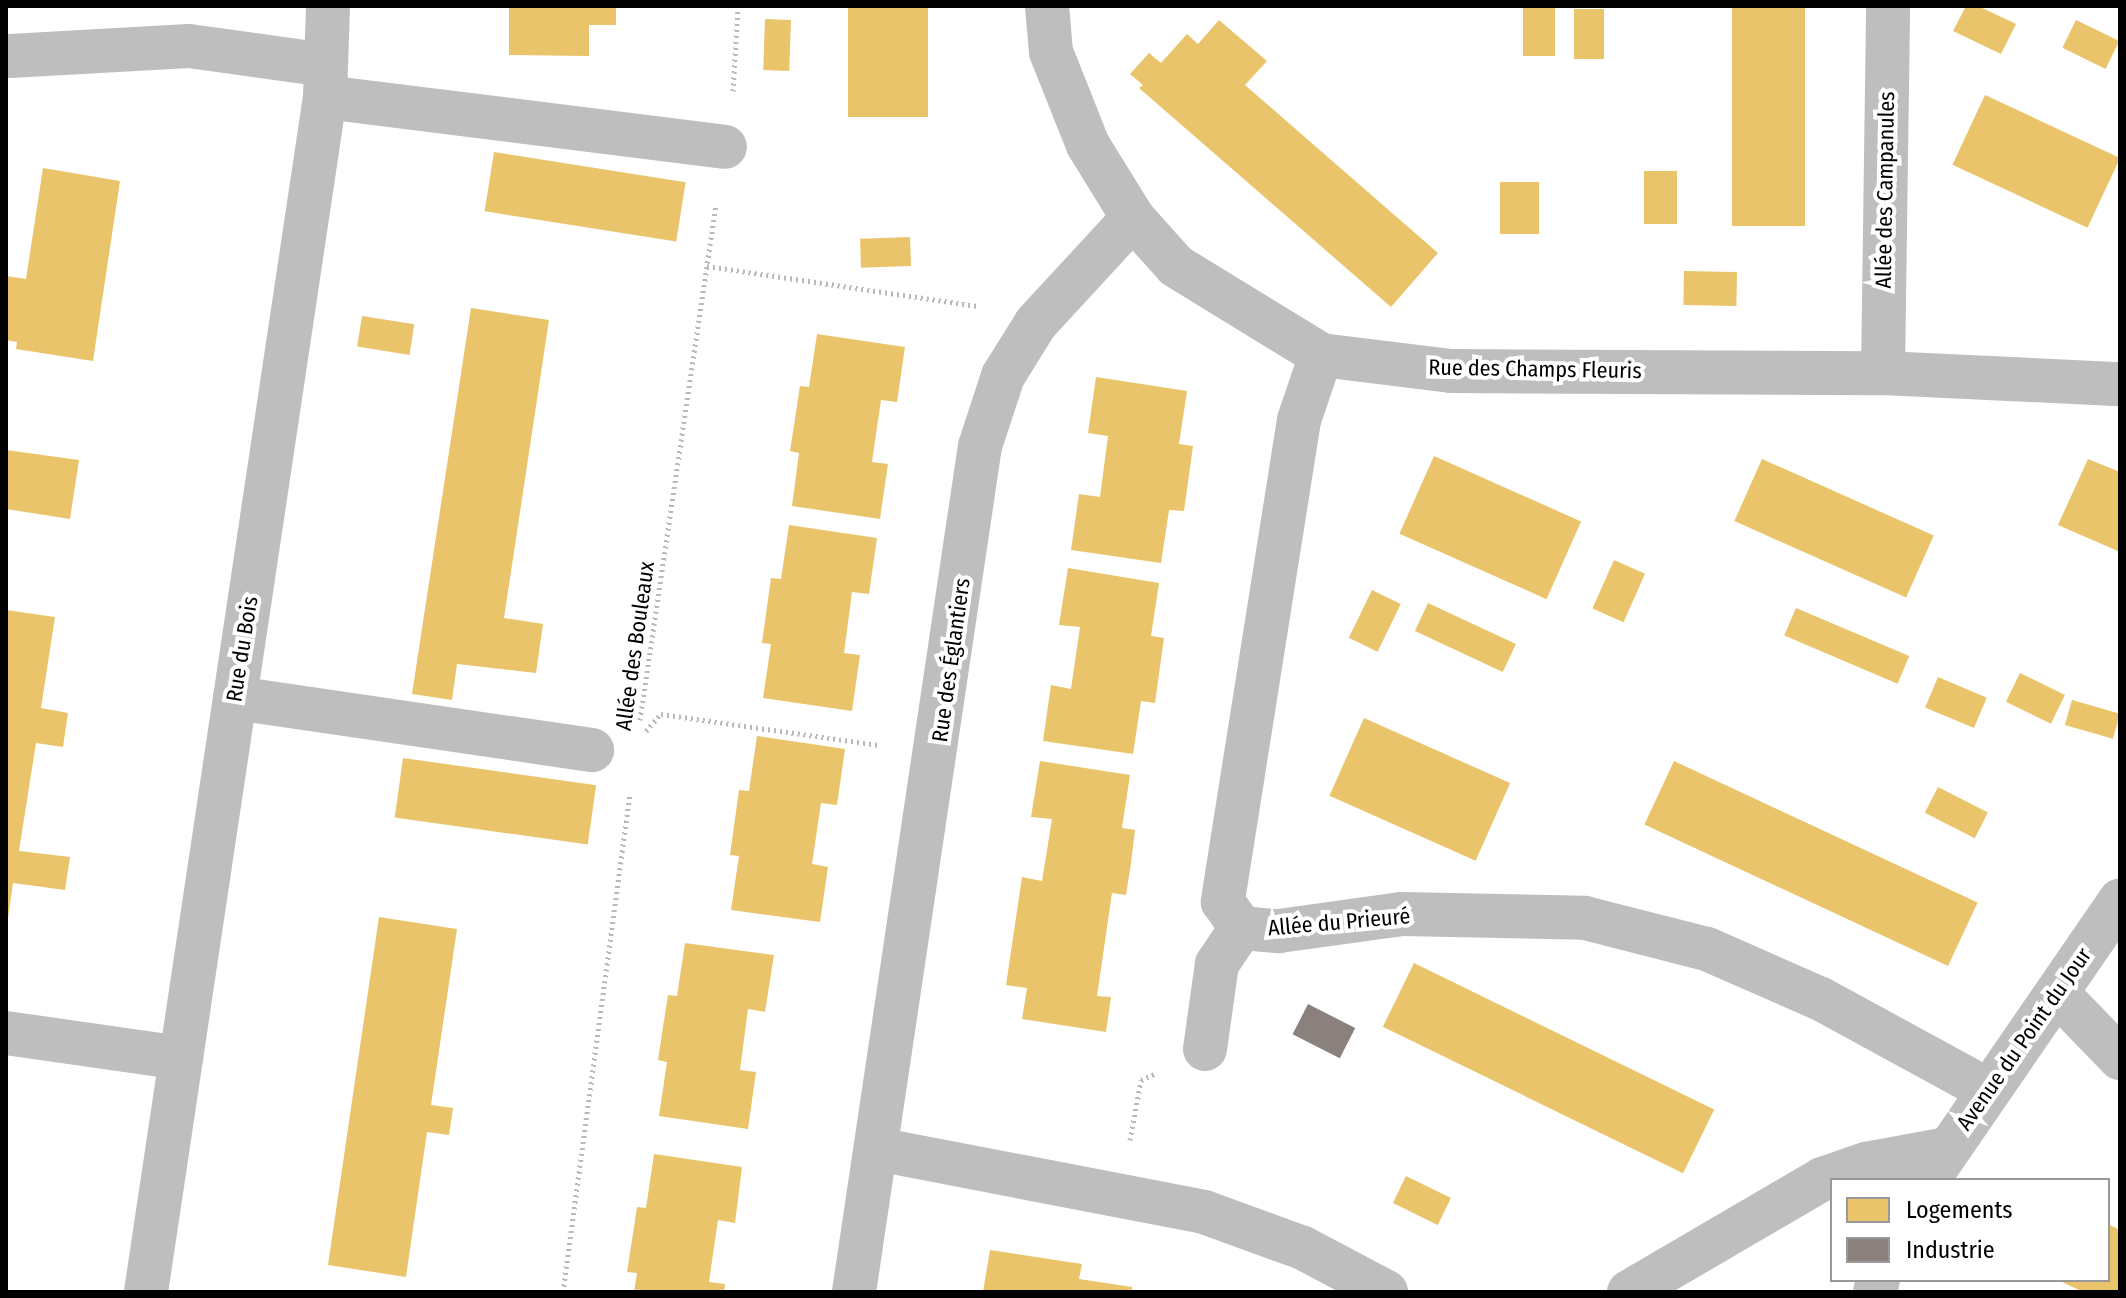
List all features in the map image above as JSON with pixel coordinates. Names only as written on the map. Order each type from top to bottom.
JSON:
[{"type":"street","name":"Rue du Bois","points":[[146,1292],[326,81],[328,6]]},
{"type":"street","name":"Rue des Champs Fleuris","points":[[1047,6],[1051,52],[1082,132],[1133,218],[1176,266],[1321,355],[1451,371],[1883,373],[2120,384]]},
{"type":"street","name":"Allée des Campanules","points":[[1883,373],[1888,6]]},
{"type":"street","points":[[10,56],[189,46],[326,81],[725,147]]},
{"type":"street","name":"Rue des Églantiers","points":[[854,1292],[938,754],[980,446],[1003,376],[1036,323],[1133,218]]},
{"type":"street","name":"Allée du Prieuré","points":[[1321,355],[1299,420],[1223,902],[1241,928],[1279,931],[1401,914],[1585,918],[1707,949],[1821,999],[1988,1090]]},
{"type":"street","points":[[235,698],[592,750]]},
{"type":"street","name":"Avenue du Point du Jour","points":[[1938,1165],[2120,900]]},
{"type":"street","points":[[1205,1049],[1217,964],[1241,928]]},
{"type":"street","points":[[2057,993],[2120,1058]]},
{"type":"street","points":[[6,1033],[181,1058]]},
{"type":"street","points":[[877,1149],[1204,1212],[1303,1248],[1386,1292]]},
{"type":"street","points":[[1629,1292],[1822,1179],[1866,1164],[1938,1165]]},
{"type":"path","name":"Allée des Bouleaux","points":[[738,6],[725,147],[636,742],[661,714],[938,754]]},
{"type":"path","points":[[707,266],[989,308],[1036,323]]},
{"type":"path","points":[[563,1292],[630,790]]},
{"type":"path","points":[[1120,1196],[1141,1080],[1205,1049]]},
{"type":"building: Logements","points":[[509,6],[616,6],[616,25],[589,25],[589,56],[509,55]]},
{"type":"building: Logements","points":[[848,6],[928,6],[928,117],[848,117]]},
{"type":"building: Logements","points":[[1523,6],[1555,6],[1555,56],[1523,56]]},
{"type":"building: Logements","points":[[1732,6],[1805,6],[1805,226],[1732,226]]},
{"type":"building: Logements","points":[[1966,6],[1978,6],[2016,24],[2001,54],[1953,31]]},
{"type":"building: Logements","points":[[1574,9],[1604,9],[1604,59],[1574,59]]},
{"type":"building: Logements","points":[[765,19],[791,20],[789,71],[763,70]]},
{"type":"building: Logements","points":[[1219,20],[1267,61],[1245,85],[1438,253],[1391,307],[1139,88],[1143,85],[1130,74],[1149,53],[1161,63],[1187,34],[1198,44]]},
{"type":"building: Logements","points":[[2076,20],[2119,41],[2106,69],[2062,48]]},
{"type":"building: Logements","points":[[1985,95],[2120,158],[2087,228],[1952,165]]},
{"type":"building: Logements","points":[[494,152],[686,182],[676,242],[485,211]]},
{"type":"building: Logements","points":[[43,168],[120,181],[93,361],[16,349],[17,342],[6,340],[6,276],[26,279]]},
{"type":"building: Logements","points":[[1644,171],[1677,171],[1677,224],[1644,224]]},
{"type":"building: Logements","points":[[1500,182],[1539,182],[1539,234],[1500,234]]},
{"type":"building: Logements","points":[[910,237],[911,266],[861,268],[860,239]]},
{"type":"building: Logements","points":[[1684,271],[1737,272],[1736,306],[1683,305]]},
{"type":"building: Logements","points":[[471,308],[549,320],[504,618],[543,624],[536,673],[457,664],[452,700],[412,694]]},
{"type":"building: Logements","points":[[362,316],[414,324],[409,355],[357,347]]},
{"type":"building: Logements","points":[[817,334],[905,347],[897,402],[881,400],[872,462],[888,464],[880,519],[792,506],[799,453],[790,451],[800,386],[809,387]]},
{"type":"building: Logements","points":[[1096,377],[1187,391],[1179,444],[1193,446],[1184,511],[1169,510],[1161,563],[1071,550],[1079,494],[1100,497],[1108,436],[1088,433]]},
{"type":"building: Logements","points":[[6,450],[79,460],[70,519],[6,509]]},
{"type":"building: Logements","points":[[1434,456],[1581,521],[1547,599],[1399,534]]},
{"type":"building: Logements","points":[[1762,459],[1934,535],[1906,598],[1734,521]]},
{"type":"building: Logements","points":[[2088,459],[2120,472],[2120,552],[2058,525]]},
{"type":"building: Logements","points":[[789,525],[877,538],[869,594],[852,592],[844,653],[860,655],[852,711],[763,698],[771,644],[762,643],[771,578],[781,579]]},
{"type":"building: Logements","points":[[1614,560],[1645,574],[1624,622],[1592,608]]},
{"type":"building: Logements","points":[[1068,568],[1159,583],[1151,636],[1164,638],[1155,703],[1141,701],[1133,754],[1043,741],[1051,685],[1071,689],[1080,627],[1059,625]]},
{"type":"building: Logements","points":[[1372,590],[1401,604],[1378,652],[1349,638]]},
{"type":"building: Logements","points":[[1428,603],[1516,644],[1503,672],[1415,631]]},
{"type":"building: Logements","points":[[1796,608],[1909,656],[1898,684],[1784,636]]},
{"type":"building: Logements","points":[[6,610],[55,617],[41,708],[68,713],[63,747],[36,743],[19,851],[70,857],[65,890],[13,883],[8,918]]},
{"type":"building: Logements","points":[[2020,673],[2065,695],[2051,724],[2006,702]]},
{"type":"building: Logements","points":[[1938,677],[1987,698],[1974,728],[1925,707]]},
{"type":"building: Logements","points":[[2072,700],[2120,714],[2113,739],[2065,725]]},
{"type":"building: Logements","points":[[1364,718],[1510,783],[1476,861],[1329,796]]},
{"type":"building: Logements","points":[[757,736],[845,749],[837,805],[821,803],[812,864],[828,867],[820,922],[731,910],[739,856],[730,855],[739,790],[749,791]]},
{"type":"building: Logements","points":[[403,758],[596,785],[588,845],[395,817]]},
{"type":"building: Logements","points":[[1040,761],[1130,775],[1122,828],[1135,830],[1131,863],[1126,895],[1112,893],[1097,996],[1111,997],[1106,1032],[1022,1019],[1027,988],[1006,985],[1022,877],[1042,881],[1052,819],[1031,817]]},
{"type":"building: Logements","points":[[1674,761],[1978,903],[1948,966],[1644,824]]},
{"type":"building: Logements","points":[[1938,787],[1988,812],[1975,838],[1925,813]]},
{"type":"building: Logements","points":[[379,917],[457,929],[431,1105],[453,1108],[449,1135],[427,1132],[406,1277],[328,1265]]},
{"type":"building: Logements","points":[[685,943],[774,955],[765,1012],[748,1009],[740,1070],[756,1072],[748,1129],[659,1116],[667,1062],[658,1060],[668,995],[677,996]]},
{"type":"building: Logements","points":[[1414,963],[1714,1109],[1683,1173],[1383,1027]]},
{"type":"building: Logements","points":[[654,1154],[742,1167],[735,1223],[718,1220],[709,1282],[725,1284],[724,1292],[634,1292],[637,1273],[627,1272],[637,1207],[646,1208]]},
{"type":"building: Logements","points":[[1406,1176],[1451,1198],[1438,1225],[1393,1203]]},
{"type":"building: Logements","points":[[2110,1225],[2120,1230],[2120,1292],[2083,1292],[2062,1282],[2110,1282]]},
{"type":"building: Logements","points":[[990,1250],[1082,1264],[1079,1279],[1132,1287],[1132,1292],[983,1292]]},
{"type":"building: Industrie","points":[[1308,1004],[1355,1028],[1340,1058],[1293,1034]]}]
